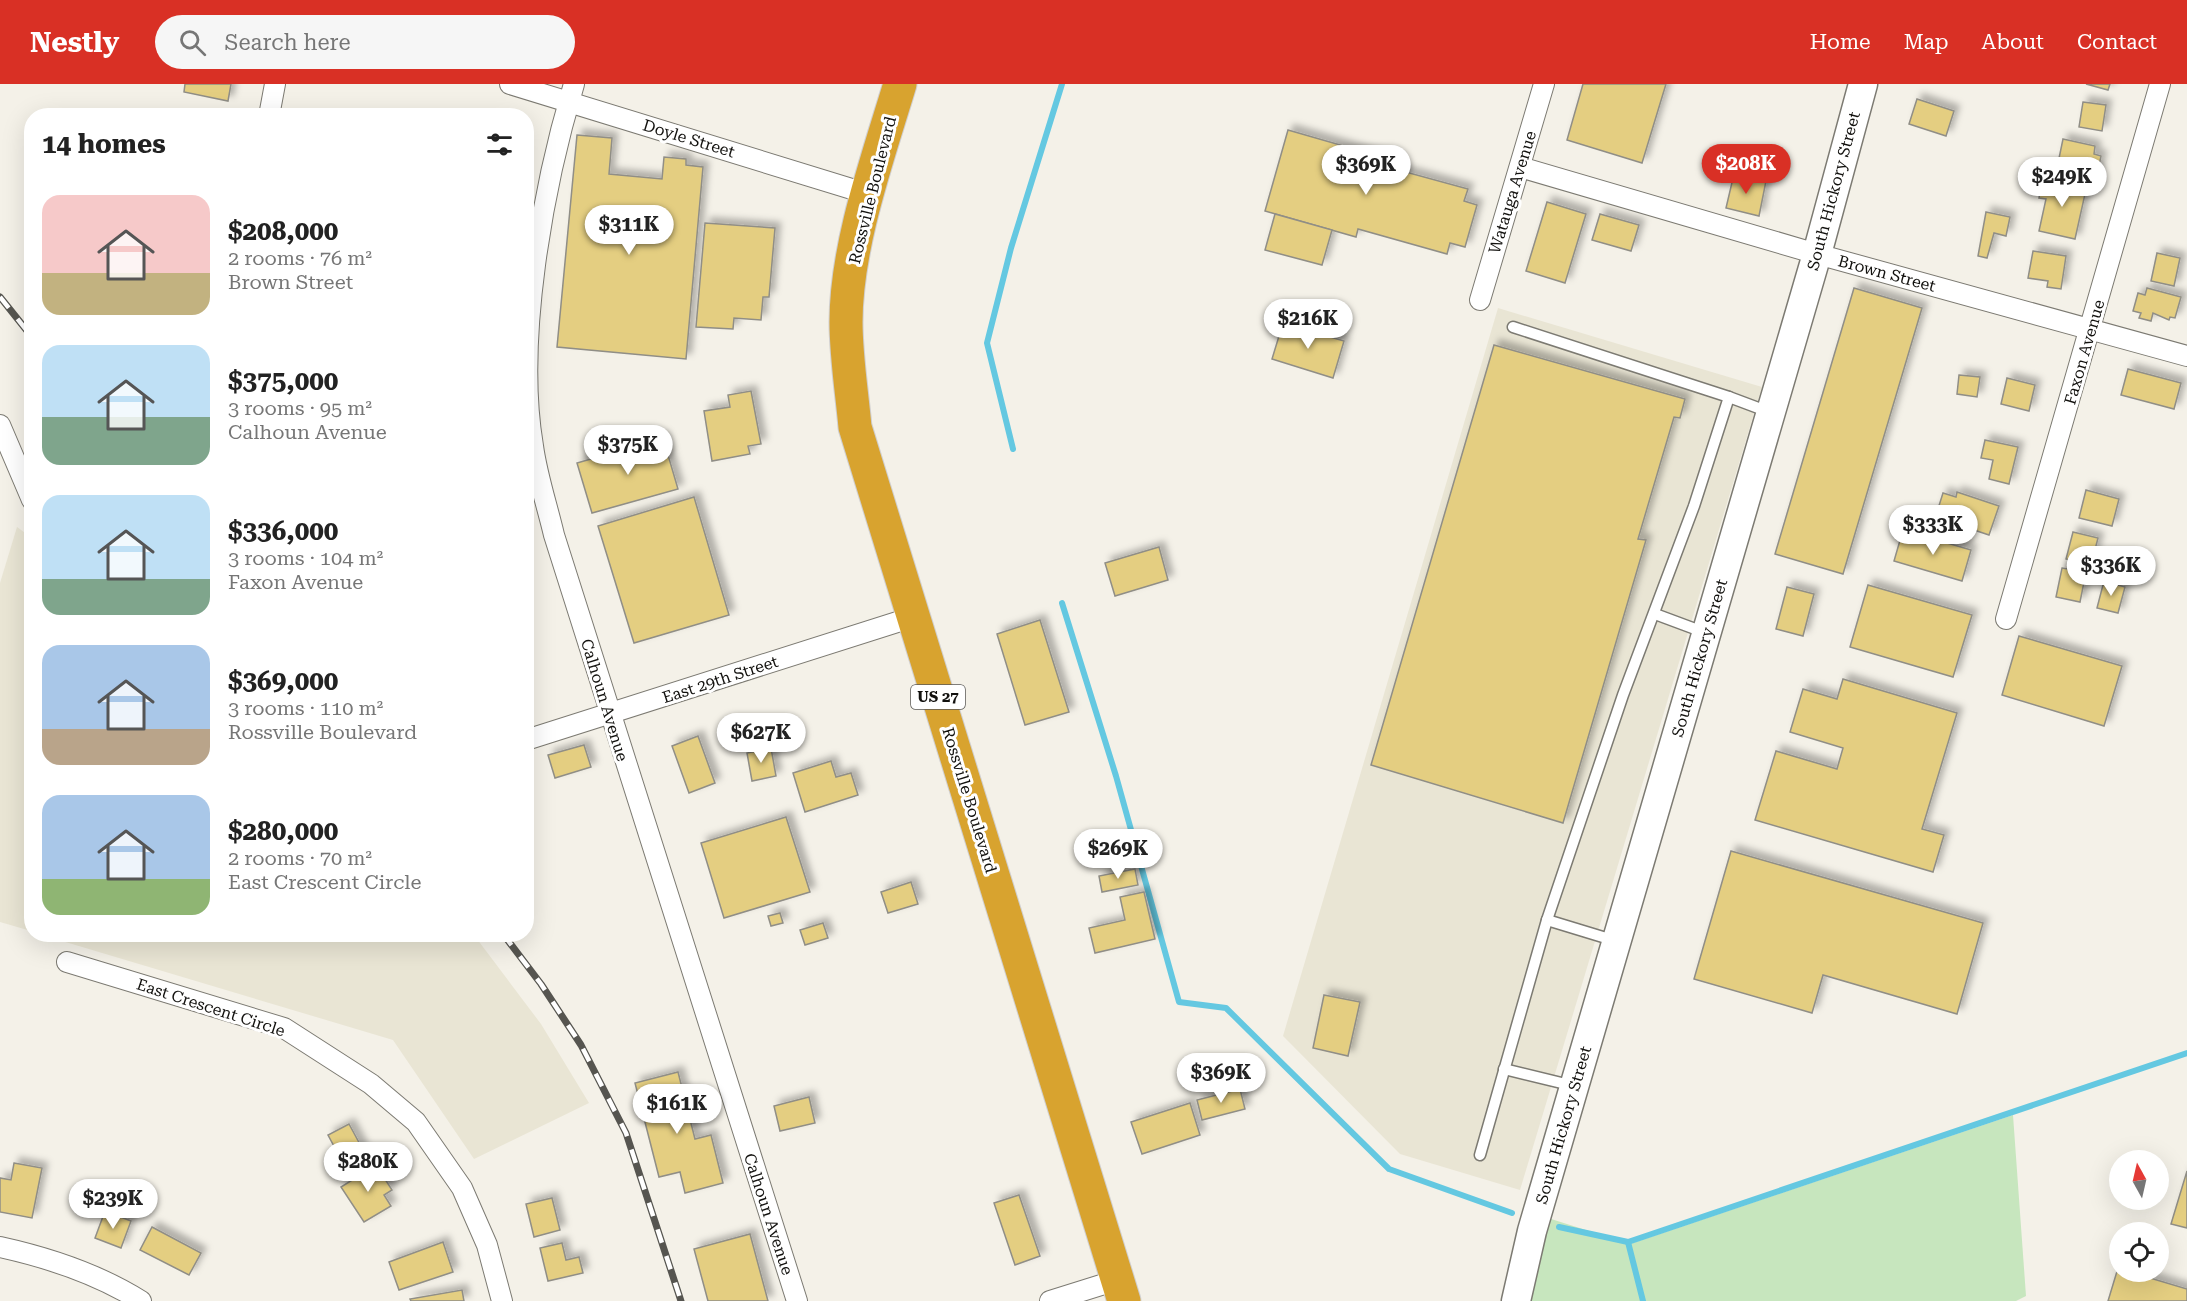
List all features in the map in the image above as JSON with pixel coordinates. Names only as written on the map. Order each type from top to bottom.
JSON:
[{"type":"highway","name":"Rossville Boulevard","points":[[900,84],[868,194],[851,269],[846,321],[855,427],[1121,1291]]},
{"type":"street","points":[[270,108],[275,84]]},
{"type":"street","name":"Doyle Street","points":[[510,84],[571,92],[868,194]]},
{"type":"street","name":"Watauga Avenue","points":[[1479,300],[1544,84]]},
{"type":"street","name":"South Hickory Street","points":[[1516,1301],[1532,1232],[1769,412],[1817,254],[1863,84]]},
{"type":"street","name":"Faxon Avenue","points":[[2006,619],[2160,84]]},
{"type":"street","name":"Calhoun Avenue","points":[[534,274],[547,197],[571,92]]},
{"type":"street","name":"Brown Street","points":[[1520,167],[1817,254],[2091,327],[2187,356]]},
{"type":"street","points":[[0,425],[24,481]]},
{"type":"street","name":"Calhoun Avenue","points":[[534,453],[554,535],[797,1301]]},
{"type":"street","name":"East 29th Street","points":[[534,738],[913,617]]},
{"type":"street","name":"East Crescent Circle","points":[[67,962],[284,1028],[371,1084],[416,1122],[462,1188],[488,1245],[502,1301]]},
{"type":"street","points":[[0,1247],[33,1254],[111,1282],[141,1301]]},
{"type":"street","points":[[1050,1301],[1121,1291]]},
{"type":"lane","points":[[1514,327],[1769,412]]},
{"type":"lane","points":[[1480,1155],[1547,920],[1623,695],[1655,614],[1729,397]]},
{"type":"lane","points":[[1655,614],[1706,633]]},
{"type":"lane","points":[[1547,920],[1616,942]]},
{"type":"lane","points":[[1504,1069],[1574,1086]]},
{"type":"shaded area","points":[[1498,308],[1762,387],[1520,1190],[1400,1154],[1283,1036]]},
{"type":"shaded area","points":[[17,527],[24,532],[24,929],[0,922],[0,583]]},
{"type":"shaded area","points":[[65,942],[479,942],[541,1024],[589,1103],[474,1159],[393,1040]]},
{"type":"green space","points":[[2013,1115],[2026,1296],[2016,1301],[1529,1301],[1548,1218],[1630,1244]]},
{"type":"building","points":[[185,84],[231,84],[228,101],[184,92]]},
{"type":"building","points":[[1583,84],[1666,84],[1642,163],[1567,140]]},
{"type":"building","points":[[2086,84],[2110,84],[2108,90]]},
{"type":"building","points":[[1917,99],[1954,111],[1946,136],[1909,124]]},
{"type":"building","points":[[2083,102],[2106,105],[2102,131],[2079,127]]},
{"type":"building","points":[[1288,130],[1382,157],[1380,165],[1468,189],[1464,201],[1477,205],[1465,247],[1450,243],[1447,254],[1358,229],[1356,237],[1265,211]]},
{"type":"building","points":[[577,135],[612,138],[609,174],[662,179],[664,157],[686,159],[686,165],[703,167],[686,359],[557,347]]},
{"type":"building","points":[[2063,139],[2095,146],[2094,154],[2101,156],[2097,176],[2057,168]]},
{"type":"building","points":[[1734,174],[1766,181],[1759,216],[1726,208]]},
{"type":"building","points":[[2062,180],[2087,185],[2075,239],[2039,231],[2046,199],[2039,198],[2042,181],[2061,185]]},
{"type":"building","points":[[1547,202],[1586,214],[1565,283],[1526,271]]},
{"type":"building","points":[[1986,212],[2010,217],[2006,236],[1994,233],[1987,258],[1978,256]]},
{"type":"building","points":[[1275,214],[1332,230],[1322,265],[1265,250]]},
{"type":"building","points":[[1600,214],[1639,225],[1631,251],[1592,240]]},
{"type":"building","points":[[705,223],[775,228],[769,297],[763,297],[761,320],[734,318],[733,329],[696,327]]},
{"type":"building","points":[[2033,251],[2066,256],[2061,289],[2047,287],[2048,281],[2028,278]]},
{"type":"building","points":[[2157,253],[2180,258],[2174,286],[2151,281]]},
{"type":"building","points":[[1854,288],[1922,308],[1843,574],[1775,554]]},
{"type":"building","points":[[2147,288],[2181,297],[2175,318],[2170,317],[2169,320],[2153,313],[2151,321],[2139,318],[2141,313],[2133,311],[2138,293],[2145,295]]},
{"type":"building","points":[[1283,323],[1344,341],[1333,378],[1272,359]]},
{"type":"building","points":[[1494,345],[1685,399],[1680,418],[1674,417],[1638,539],[1646,540],[1563,823],[1371,765]]},
{"type":"building","points":[[2128,369],[2181,383],[2174,409],[2121,395]]},
{"type":"building","points":[[1959,375],[1980,377],[1977,397],[1957,394]]},
{"type":"building","points":[[2007,378],[2035,385],[2029,411],[2001,404]]},
{"type":"building","points":[[751,391],[761,444],[748,446],[750,454],[712,461],[704,411],[730,407],[728,395]]},
{"type":"building","points":[[663,438],[678,489],[592,513],[577,463]]},
{"type":"building","points":[[1985,440],[2018,447],[2009,484],[1989,479],[1993,460],[1981,458]]},
{"type":"building","points":[[2086,490],[2119,499],[2112,526],[2079,518]]},
{"type":"building","points":[[1957,492],[1999,506],[1989,535],[1962,526],[1958,539],[1931,531],[1943,493],[1956,497]]},
{"type":"building","points":[[694,497],[729,615],[634,643],[598,526]]},
{"type":"building","points":[[1903,530],[1971,550],[1962,581],[1894,561]]},
{"type":"building","points":[[2073,532],[2098,538],[2091,565],[2066,559]]},
{"type":"building","points":[[1159,547],[1168,580],[1115,596],[1105,563]]},
{"type":"building","points":[[2062,568],[2086,572],[2080,602],[2056,597]]},
{"type":"building","points":[[2104,581],[2125,587],[2118,613],[2097,608]]},
{"type":"building","points":[[1868,585],[1972,615],[1953,677],[1850,647]]},
{"type":"building","points":[[1787,587],[1814,594],[1803,636],[1776,629]]},
{"type":"building","points":[[1040,620],[1069,712],[1025,725],[997,634]]},
{"type":"building","points":[[2019,636],[2122,666],[2104,726],[2002,695]]},
{"type":"building","points":[[1843,679],[1957,713],[1922,829],[1944,835],[1933,872],[1755,820],[1776,751],[1837,769],[1843,748],[1790,732],[1803,689],[1837,699]]},
{"type":"building","points":[[698,736],[715,783],[689,793],[672,746]]},
{"type":"building","points":[[584,745],[591,767],[555,778],[548,755]]},
{"type":"building","points":[[771,748],[776,776],[752,781],[747,753]]},
{"type":"building","points":[[831,761],[836,777],[851,773],[858,795],[805,812],[793,773]]},
{"type":"building","points":[[786,817],[810,892],[724,918],[701,843]]},
{"type":"building","points":[[1731,851],[1983,923],[1957,1014],[1823,975],[1812,1013],[1694,979]]},
{"type":"building","points":[[1135,869],[1138,885],[1102,892],[1099,876]]},
{"type":"building","points":[[911,882],[918,904],[888,913],[881,892]]},
{"type":"building","points":[[1144,892],[1155,939],[1095,953],[1089,928],[1125,920],[1120,897]]},
{"type":"building","points":[[780,913],[783,923],[771,926],[768,916]]},
{"type":"building","points":[[823,923],[828,938],[805,945],[800,930]]},
{"type":"building","points":[[1324,995],[1360,1002],[1348,1056],[1313,1048]]},
{"type":"building","points":[[678,1072],[695,1139],[711,1135],[723,1183],[685,1193],[680,1172],[659,1177],[635,1083]]},
{"type":"building","points":[[1240,1089],[1245,1109],[1202,1120],[1197,1100]]},
{"type":"building","points":[[809,1097],[815,1123],[780,1131],[774,1106]]},
{"type":"building","points":[[1190,1103],[1200,1135],[1142,1154],[1131,1122]]},
{"type":"building","points":[[349,1124],[363,1150],[342,1161],[328,1135]]},
{"type":"building","points":[[14,1163],[42,1168],[32,1218],[0,1212],[0,1178],[11,1180]]},
{"type":"building","points":[[376,1165],[392,1190],[384,1195],[391,1206],[364,1222],[341,1187]]},
{"type":"building","points":[[2187,1171],[2187,1228],[2171,1224]]},
{"type":"building","points":[[1019,1195],[1040,1256],[1015,1265],[994,1203]]},
{"type":"building","points":[[552,1198],[560,1230],[534,1237],[526,1204]]},
{"type":"building","points":[[105,1211],[131,1221],[121,1248],[95,1238]]},
{"type":"building","points":[[152,1227],[201,1253],[189,1275],[140,1250]]},
{"type":"building","points":[[750,1234],[768,1301],[708,1301],[694,1249]]},
{"type":"building","points":[[443,1242],[453,1272],[399,1290],[389,1262]]},
{"type":"building","points":[[562,1243],[566,1260],[579,1257],[583,1273],[548,1281],[540,1248]]},
{"type":"building","points":[[2114,1282],[2164,1282],[2187,1289],[2187,1301],[2108,1301]]},
{"type":"building","points":[[462,1290],[464,1301],[411,1301],[410,1299]]},
{"type":"waterway","points":[[1013,449],[987,343],[1011,248],[1062,84]]},
{"type":"waterway","points":[[1062,603],[1116,776],[1179,1002],[1226,1008],[1389,1169],[1512,1213]]},
{"type":"waterway","points":[[1559,1227],[1628,1242],[2187,1053]]},
{"type":"waterway","points":[[1628,1242],[1643,1301]]},
{"type":"railway","points":[[0,297],[24,327]]},
{"type":"railway","points":[[509,942],[541,984],[581,1045],[626,1133],[681,1301]]}]
